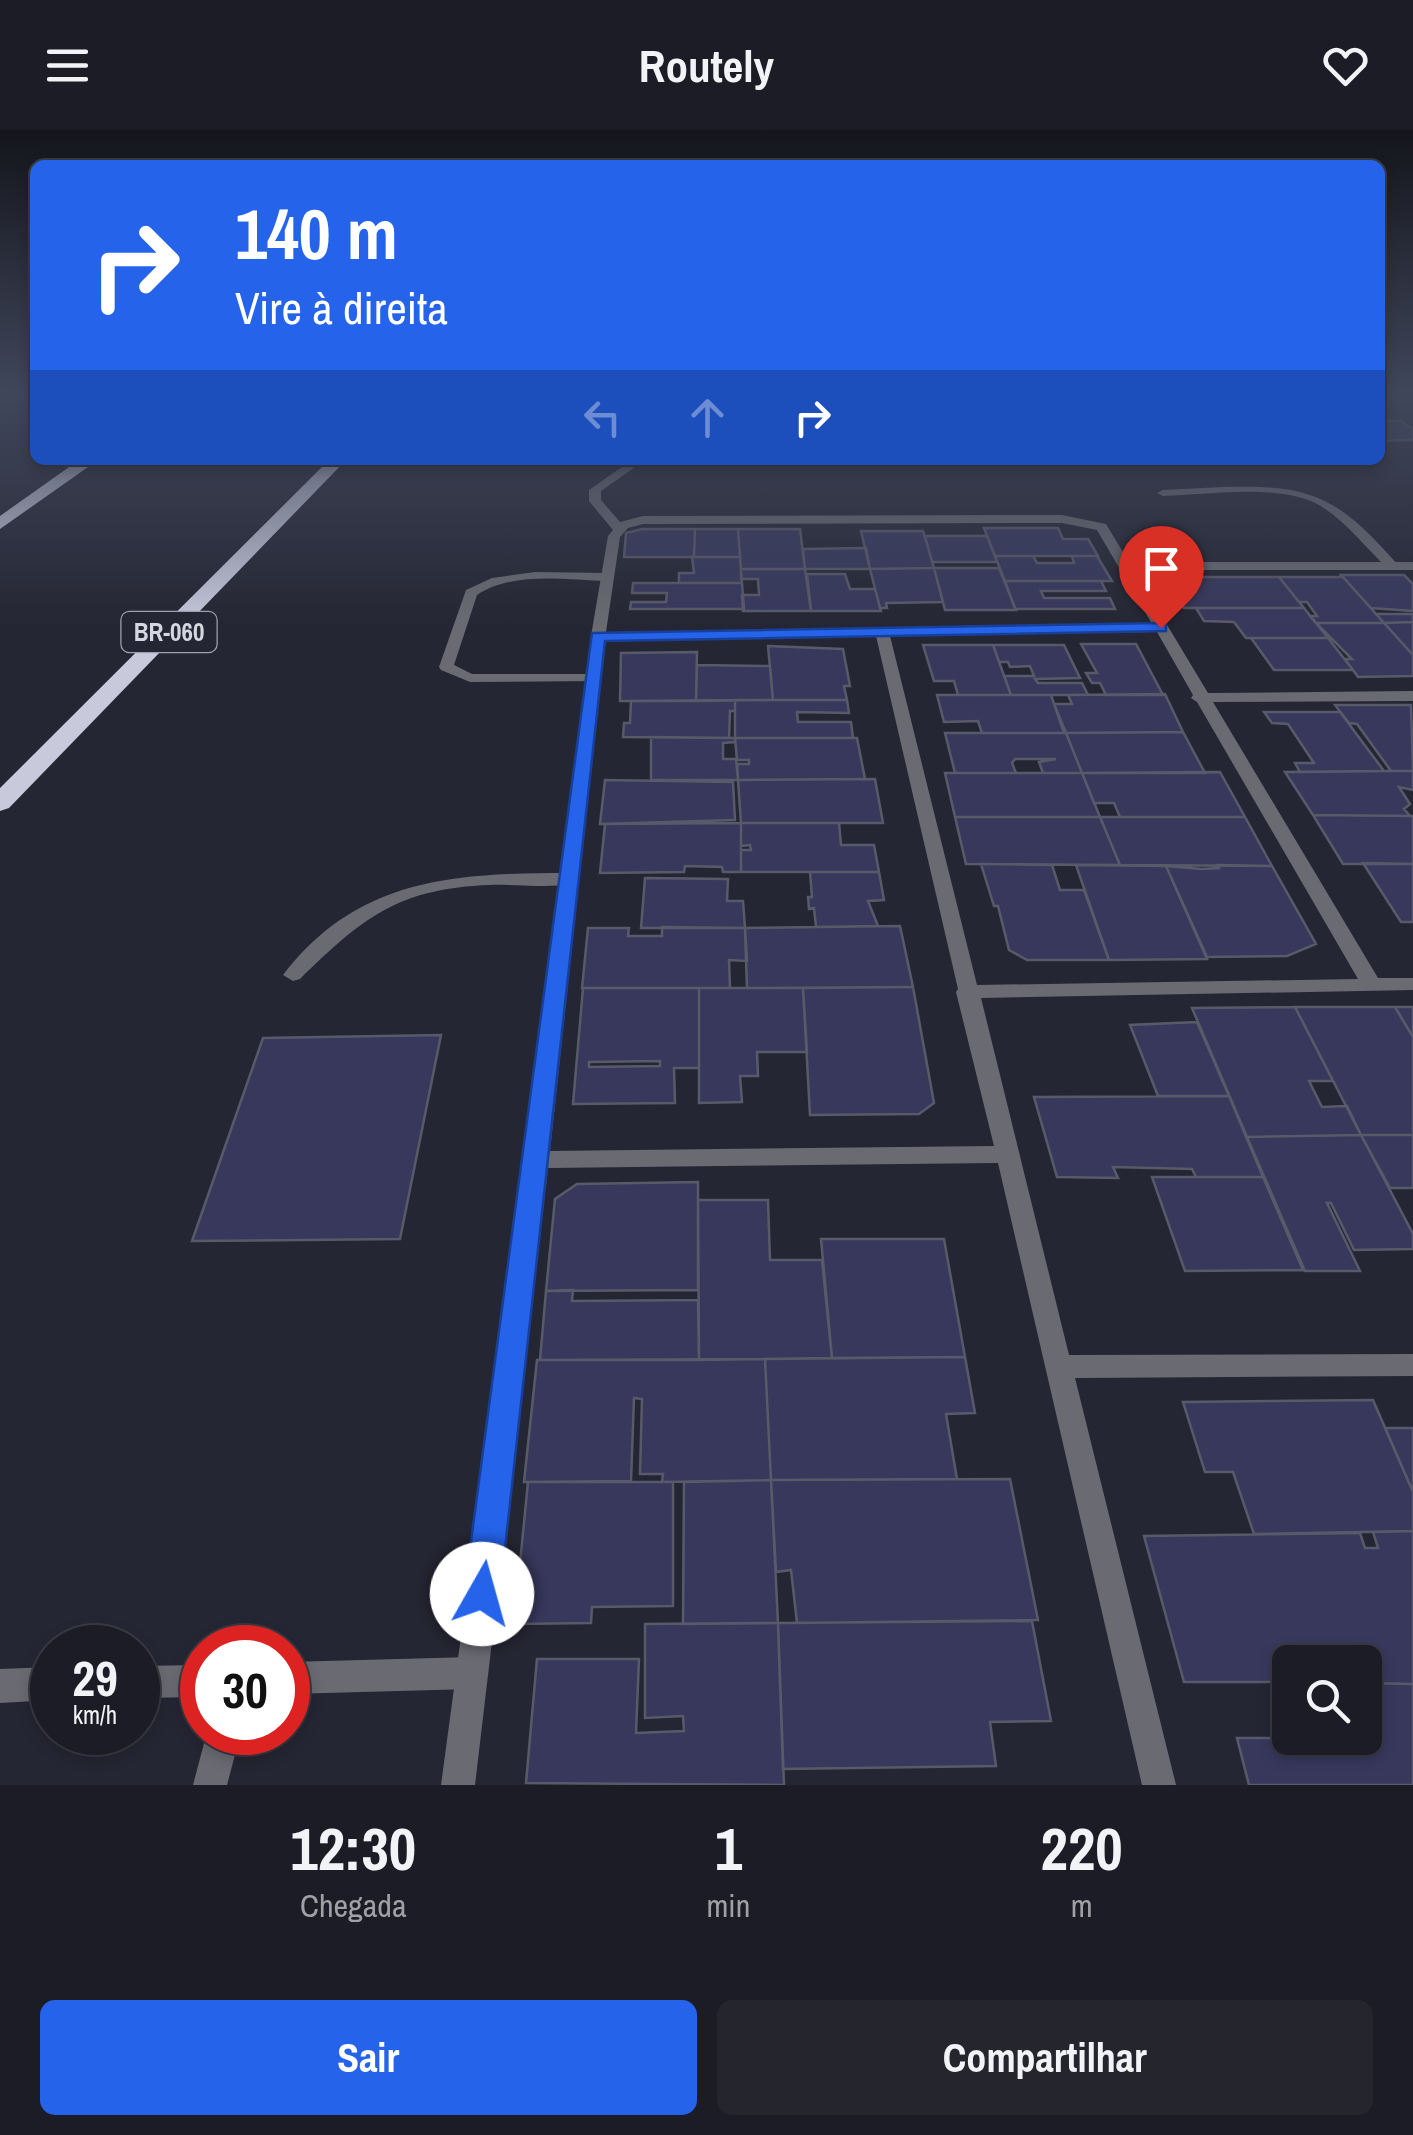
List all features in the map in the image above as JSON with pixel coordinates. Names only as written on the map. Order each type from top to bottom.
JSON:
[{"type":"highway","points":[[0,524],[71,473]]},
{"type":"highway","name":"BR-060","points":[[0,803],[325,473]]},
{"type":"street","points":[[619,529],[595,501],[595,490],[620,473]]},
{"type":"street","points":[[1163,494],[1272,492],[1312,497],[1326,504],[1393,566]]},
{"type":"street","points":[[458,1785],[598,636],[614,536],[619,529],[643,520],[1062,519],[1102,527],[1371,984]]},
{"type":"street","points":[[1126,566],[1413,566]]},
{"type":"street","points":[[593,678],[470,678],[446,667],[470,593],[477,586],[506,578],[607,577]]},
{"type":"street","points":[[598,636],[1161,628]]},
{"type":"street","points":[[882,631],[1159,1785]]},
{"type":"street","points":[[1200,698],[1413,696]]},
{"type":"street","points":[[293,975],[356,918],[404,892],[456,879],[569,879]]},
{"type":"street","points":[[966,992],[1413,984]]},
{"type":"street","points":[[537,1160],[1005,1154]]},
{"type":"street","points":[[1060,1368],[1413,1364]]},
{"type":"street","points":[[310,1677],[472,1673]]},
{"type":"street","points":[[0,1686],[30,1685]]},
{"type":"street","points":[[210,1785],[218,1755]]},
{"type":"building","points":[[984,528],[1058,528],[1063,539],[1088,539],[1098,556],[995,556]]},
{"type":"building","points":[[642,529],[695,529],[694,557],[624,557],[626,533]]},
{"type":"building","points":[[695,529],[738,529],[740,557],[694,557]]},
{"type":"building","points":[[738,529],[800,529],[805,569],[741,569]]},
{"type":"building","points":[[861,531],[923,531],[934,568],[870,569]]},
{"type":"building","points":[[925,536],[987,536],[997,562],[932,562]]},
{"type":"building","points":[[866,548],[870,569],[805,569],[803,549]]},
{"type":"building","points":[[995,556],[1033,556],[1037,563],[1074,563],[1072,556],[1097,556],[1112,581],[1005,581]]},
{"type":"building","points":[[692,557],[740,557],[742,583],[679,583],[679,573],[694,573]]},
{"type":"building","points":[[934,568],[999,568],[1016,610],[945,610]]},
{"type":"building","points":[[934,568],[943,602],[886,603],[887,608],[880,608],[870,569]]},
{"type":"building","points":[[741,569],[805,569],[811,611],[743,611],[742,595],[759,595],[758,579],[741,579]]},
{"type":"building","points":[[807,574],[845,574],[850,589],[875,589],[881,611],[811,611]]},
{"type":"building","points":[[1341,575],[1404,575],[1413,584],[1413,611],[1371,608]]},
{"type":"building","points":[[1180,577],[1279,577],[1304,608],[1184,608],[1167,581]]},
{"type":"building","points":[[1279,577],[1343,577],[1384,623],[1316,623],[1310,616],[1317,616],[1307,602],[1299,602]]},
{"type":"building","points":[[1005,581],[1101,581],[1106,591],[1041,591],[1044,598],[1110,598],[1115,609],[1015,609]]},
{"type":"building","points":[[633,583],[742,583],[744,609],[630,609],[631,602],[666,602],[667,593],[632,593]]},
{"type":"building","points":[[1196,608],[1304,608],[1328,638],[1246,638],[1234,622],[1204,621]]},
{"type":"building","points":[[1376,614],[1413,614],[1413,622],[1384,623]]},
{"type":"building","points":[[1413,622],[1413,655],[1384,623]]},
{"type":"building","points":[[1316,623],[1384,623],[1413,655],[1413,676],[1358,677],[1345,659],[1352,659]]},
{"type":"building","points":[[1251,638],[1328,638],[1353,670],[1274,670]]},
{"type":"building","points":[[1081,644],[1136,644],[1163,695],[1106,695],[1100,683],[1092,683],[1086,673],[1097,673]]},
{"type":"building","points":[[923,645],[993,645],[1011,695],[958,695],[954,681],[934,681]]},
{"type":"building","points":[[993,645],[1064,645],[1080,678],[1035,679],[1038,683],[1082,683],[1088,695],[1011,695],[1004,676],[1034,676],[1030,666],[1010,667],[1008,662],[999,662]]},
{"type":"building","points":[[768,646],[843,649],[850,686],[844,686],[847,700],[773,700]]},
{"type":"building","points":[[697,652],[696,701],[620,701],[621,653]]},
{"type":"building","points":[[697,665],[770,666],[773,700],[696,701]]},
{"type":"building","points":[[1165,694],[1183,732],[1066,733],[1054,704],[1072,704],[1068,695]]},
{"type":"building","points":[[937,695],[1051,695],[1064,733],[982,733],[978,721],[944,722]]},
{"type":"building","points":[[735,700],[847,700],[849,713],[797,712],[798,722],[851,722],[853,738],[735,738]]},
{"type":"building","points":[[735,700],[735,711],[730,711],[729,738],[623,737],[624,723],[630,723],[631,701]]},
{"type":"building","points":[[1335,705],[1411,705],[1413,771],[1391,771],[1357,724],[1349,723]]},
{"type":"building","points":[[1264,712],[1340,712],[1384,771],[1300,772],[1295,763],[1314,763],[1288,724],[1272,723]]},
{"type":"building","points":[[1183,732],[1205,773],[1082,773],[1066,733]]},
{"type":"building","points":[[945,733],[1066,733],[1082,773],[1043,773],[1039,762],[1056,759],[1015,759],[1012,763],[1016,773],[955,773]]},
{"type":"building","points":[[651,737],[735,738],[735,742],[723,743],[723,759],[736,759],[738,780],[651,780]]},
{"type":"building","points":[[735,738],[857,738],[865,779],[738,780],[737,764],[749,764],[749,760],[737,760]]},
{"type":"building","points":[[1413,771],[1413,790],[1399,787],[1410,804],[1404,809],[1410,816],[1313,815],[1285,772]]},
{"type":"building","points":[[1220,772],[1245,817],[1120,817],[1114,803],[1094,803],[1082,773]]},
{"type":"building","points":[[945,773],[1082,773],[1100,817],[955,817]]},
{"type":"building","points":[[875,779],[883,823],[741,823],[738,780]]},
{"type":"building","points":[[605,780],[733,782],[735,820],[600,824]]},
{"type":"building","points":[[1313,815],[1413,816],[1413,864],[1343,864]]},
{"type":"building","points":[[955,817],[1100,817],[1120,865],[966,864]]},
{"type":"building","points":[[1100,817],[1245,817],[1272,866],[1120,865]]},
{"type":"building","points":[[741,823],[839,823],[841,845],[874,845],[879,872],[741,872],[741,850],[751,850],[750,845],[741,846]]},
{"type":"building","points":[[741,823],[741,872],[685,866],[684,872],[600,873],[605,824]]},
{"type":"building","points":[[1363,863],[1413,864],[1413,922],[1401,922]]},
{"type":"building","points":[[981,864],[1052,865],[1060,890],[1084,890],[1109,960],[1027,960],[1009,950],[998,906],[994,906]]},
{"type":"building","points":[[1076,865],[1166,866],[1207,959],[1109,960]]},
{"type":"building","points":[[1218,865],[1272,866],[1316,944],[1287,956],[1207,957],[1166,866],[1202,869],[1219,868]]},
{"type":"building","points":[[810,872],[879,872],[884,900],[868,901],[878,926],[816,927],[814,908],[809,909]]},
{"type":"building","points":[[645,878],[728,879],[727,901],[743,901],[745,928],[641,928]]},
{"type":"building","points":[[900,926],[913,987],[747,988],[745,928]]},
{"type":"building","points":[[662,927],[745,928],[747,961],[729,960],[730,988],[582,988],[588,928],[629,928],[628,936],[662,936]]},
{"type":"building","points":[[913,987],[934,1103],[919,1114],[810,1115],[803,988]]},
{"type":"building","points":[[583,988],[699,988],[699,1068],[674,1068],[675,1103],[573,1104]],"holes":[[[660,1061],[660,1066],[589,1067],[589,1062]]]},
{"type":"building","points":[[699,988],[803,988],[807,1052],[757,1052],[758,1076],[740,1076],[742,1102],[699,1103]]},
{"type":"building","points":[[1295,1007],[1395,1007],[1413,1037],[1413,1135],[1361,1135]]},
{"type":"building","points":[[1295,1007],[1333,1081],[1309,1081],[1322,1107],[1347,1106],[1361,1135],[1247,1137],[1192,1008]]},
{"type":"building","points":[[1413,1007],[1413,1037],[1396,1009]]},
{"type":"building","points":[[1197,1022],[1229,1096],[1158,1096],[1130,1025]]},
{"type":"building","points":[[441,1035],[400,1239],[192,1241],[263,1038]]},
{"type":"building","points":[[1229,1096],[1263,1177],[1196,1177],[1192,1169],[1113,1167],[1118,1178],[1057,1177],[1034,1097]]},
{"type":"building","points":[[1361,1135],[1413,1135],[1413,1188],[1390,1188]]},
{"type":"building","points":[[1361,1135],[1413,1234],[1413,1249],[1354,1250],[1331,1203],[1327,1203],[1360,1271],[1305,1271],[1247,1137]]},
{"type":"building","points":[[1152,1177],[1263,1177],[1303,1270],[1185,1271]]},
{"type":"building","points":[[698,1182],[698,1290],[546,1291],[555,1199],[577,1184]]},
{"type":"building","points":[[698,1200],[768,1200],[770,1260],[822,1260],[832,1358],[699,1360]]},
{"type":"building","points":[[821,1239],[944,1239],[965,1357],[832,1358]]},
{"type":"building","points":[[573,1290],[572,1301],[698,1300],[699,1360],[540,1360],[546,1291]]},
{"type":"building","points":[[965,1357],[975,1413],[946,1414],[957,1479],[771,1480],[765,1359]]},
{"type":"building","points":[[765,1359],[771,1480],[662,1482],[663,1474],[640,1474],[642,1399],[634,1398],[631,1481],[524,1482],[537,1360]]},
{"type":"building","points":[[1373,1400],[1413,1492],[1413,1531],[1254,1534],[1233,1472],[1205,1472],[1183,1402]]},
{"type":"building","points":[[1385,1428],[1413,1428],[1413,1492]]},
{"type":"building","points":[[1010,1479],[1038,1620],[797,1623],[791,1570],[776,1572],[771,1480]]},
{"type":"building","points":[[771,1480],[778,1623],[683,1624],[684,1482]]},
{"type":"building","points":[[528,1482],[673,1482],[673,1606],[592,1607],[591,1623],[514,1624]]},
{"type":"building","points":[[1413,1531],[1413,1684],[1382,1683],[1382,1645],[1272,1645],[1272,1682],[1184,1682],[1144,1536],[1360,1533],[1365,1548],[1378,1548],[1373,1532]]},
{"type":"building","points":[[1032,1621],[1051,1721],[990,1722],[996,1766],[783,1769],[778,1623]]},
{"type":"building","points":[[778,1623],[784,1785],[526,1783],[537,1659],[639,1659],[636,1733],[684,1731],[683,1716],[645,1718],[645,1624]]},
{"type":"building","points":[[1382,1683],[1413,1684],[1413,1785],[1249,1785],[1237,1738],[1272,1738],[1272,1755],[1382,1755]]},
{"type":"route","points":[[482,1594],[598,636],[1161,628]]}]
